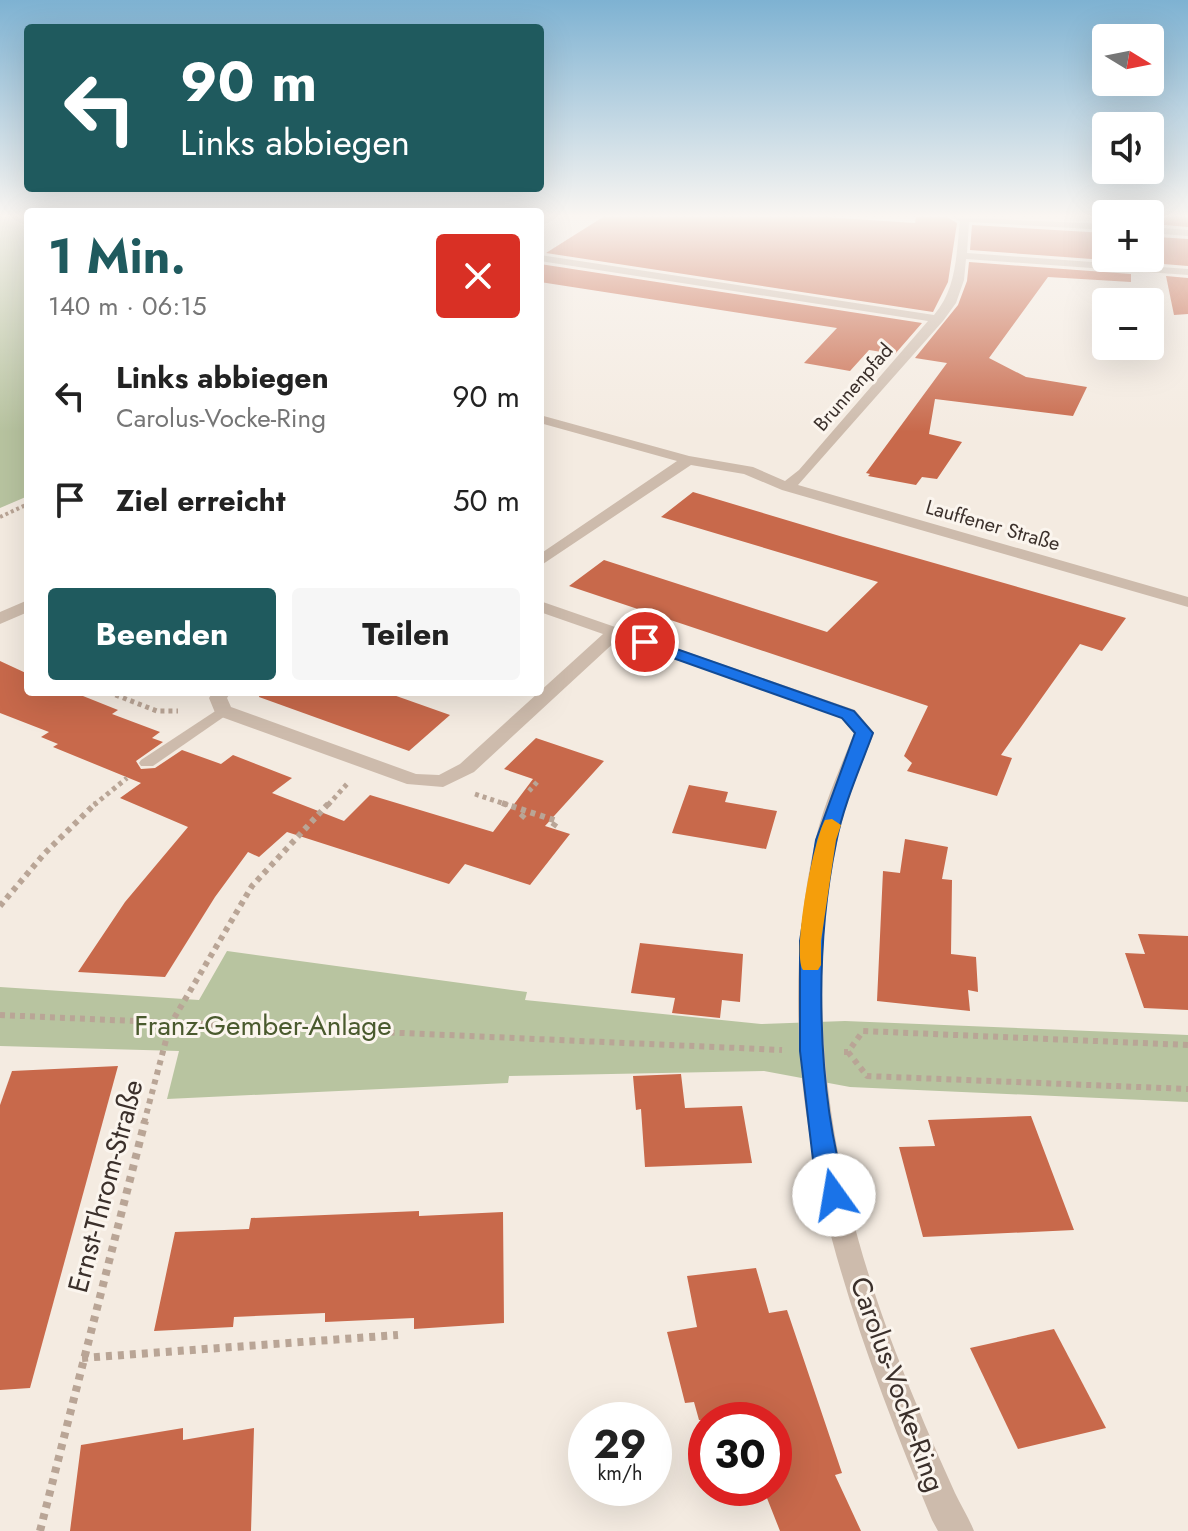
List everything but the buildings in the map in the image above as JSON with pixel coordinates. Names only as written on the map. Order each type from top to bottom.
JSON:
[{"type":"street","points":[[739,288],[939,319]]},
{"type":"street","name":"Brunnenpfad","points":[[787,487],[804,473],[939,319],[956,288]]},
{"type":"street","name":"Lauffener Straße","points":[[544,420],[688,460],[732,481],[787,487],[1188,602]]},
{"type":"street","points":[[544,558],[688,460]]},
{"type":"street","points":[[0,619],[24,607]]},
{"type":"street","name":"Carolus-Vocke-Ring","points":[[544,607],[848,714],[864,733],[826,840],[810,941],[812,1051],[826,1168],[872,1328],[944,1508],[957,1531]]},
{"type":"street","points":[[222,702],[366,763],[414,780],[443,781],[467,768],[616,632]]},
{"type":"lane","points":[[147,763],[222,702]]},
{"type":"path","points":[[0,517],[24,506]]},
{"type":"path","points":[[118,696],[157,711],[222,702]]},
{"type":"path","points":[[0,906],[44,851],[95,802],[147,763]]},
{"type":"path","name":"Ernst-Throm-Straße","points":[[40,1531],[170,1025],[252,886],[366,763]]},
{"type":"path","points":[[443,781],[557,821],[552,828]]},
{"type":"path","points":[[529,791],[538,781]]},
{"type":"path","points":[[521,818],[527,811]]},
{"type":"path","points":[[0,1015],[170,1025],[848,1052]]},
{"type":"path","points":[[848,1052],[863,1031],[1188,1045]]},
{"type":"path","points":[[848,1052],[867,1076],[1188,1089]]},
{"type":"path","points":[[82,1358],[398,1335]]},
{"type":"green space","points":[[0,288],[24,288],[24,498],[0,508]]},
{"type":"green space","name":"Franz-Gember-Anlage","points":[[227,951],[527,992],[525,1000],[761,1024],[845,1021],[1188,1035],[1188,1102],[850,1087],[764,1071],[509,1076],[508,1083],[167,1099],[179,1051],[0,1046],[0,987],[199,1000]]},
{"type":"slow traffic","points":[[811,965],[810,941],[826,840],[832,825]]},
{"type":"route","points":[[645,642],[848,714],[864,733],[826,840],[810,941],[812,1051],[826,1168],[834,1195]]}]
